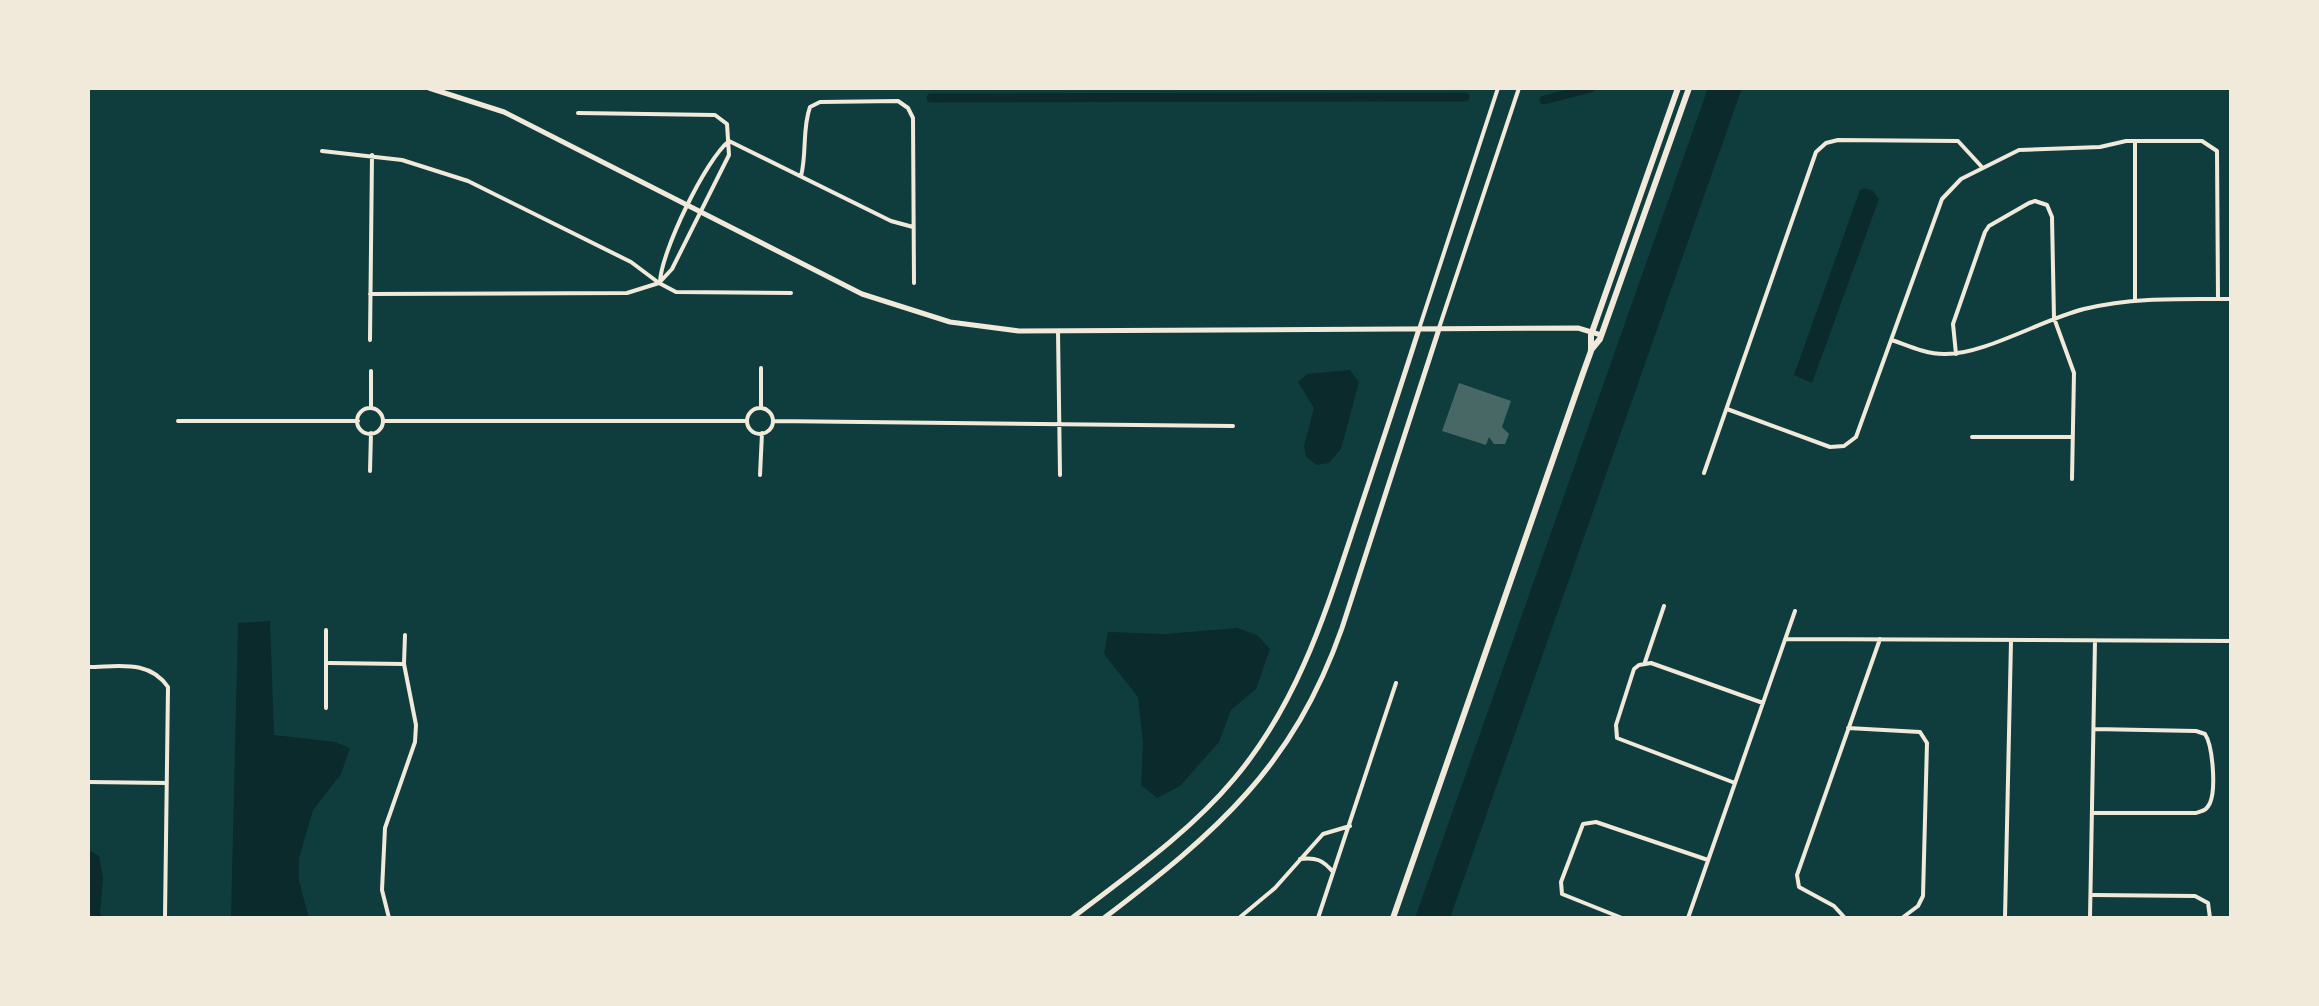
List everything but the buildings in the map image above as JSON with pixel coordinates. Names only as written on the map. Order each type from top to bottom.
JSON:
[{"type":"main road","points":[[1597,333],[1678,88]]},
{"type":"main road","points":[[1393,918],[1590,351],[1689,88]]},
{"type":"street","points":[[429,88],[504,112],[849,288],[906,310],[978,328],[1578,328],[1597,333]]},
{"type":"street","points":[[1072,918],[1196,819],[1239,773],[1285,706],[1321,627],[1498,88]]},
{"type":"street","points":[[1104,918],[1216,828],[1259,780],[1302,717],[1336,644],[1518,88]]},
{"type":"street","points":[[801,176],[805,120],[810,107],[820,102],[898,101],[908,108],[913,118],[914,283]]},
{"type":"street","points":[[370,294],[627,293],[660,283],[678,258],[729,155],[727,124],[715,114],[578,113]]},
{"type":"street","points":[[1704,473],[1816,152],[1826,143],[1838,140],[1958,141],[1982,168]]},
{"type":"street","points":[[729,141],[892,221],[913,227]]},
{"type":"street","points":[[660,283],[661,264],[688,206],[713,158],[729,141]]},
{"type":"street","points":[[2135,141],[2135,300]]},
{"type":"street","points":[[1728,409],[1830,447],[1844,446],[1856,436],[1942,199],[1956,184],[1982,168],[2029,148],[2202,141],[2217,152],[2218,299]]},
{"type":"street","points":[[322,152],[372,155],[468,181],[631,262],[676,292],[792,294]]},
{"type":"street","points":[[370,340],[372,155]]},
{"type":"street","points":[[713,158],[724,164]]},
{"type":"street","points":[[1956,354],[1953,324],[1985,232],[2028,203],[2042,202],[2052,216],[2054,318],[2074,373],[2072,479]]},
{"type":"street","points":[[666,252],[678,258]]},
{"type":"street","points":[[1891,340],[1932,353],[1956,354],[2084,309],[2135,300],[2232,299]]},
{"type":"street","points":[[1058,331],[1060,475]]},
{"type":"street","points":[[761,368],[761,408]]},
{"type":"street","points":[[370,371],[371,408]]},
{"type":"street","points":[[371,408],[380,412],[384,421],[380,430],[371,434],[363,431],[358,420],[362,411],[371,408]]},
{"type":"street","points":[[761,408],[768,410],[773,421],[762,434],[754,432],[747,422],[749,413],[761,408]]},
{"type":"street","points":[[178,421],[358,420]]},
{"type":"street","points":[[384,421],[747,422]]},
{"type":"street","points":[[773,421],[1234,426]]},
{"type":"street","points":[[370,471],[371,434]]},
{"type":"street","points":[[760,474],[762,434]]},
{"type":"street","points":[[1972,437],[2073,437]]},
{"type":"street","points":[[1664,606],[1645,662],[1634,669],[1616,725],[1618,738],[1735,783]]},
{"type":"street","points":[[1688,918],[1795,612]]},
{"type":"street","points":[[326,630],[326,708]]},
{"type":"street","points":[[389,918],[382,890],[385,828],[415,742],[416,725],[404,664],[405,636]]},
{"type":"street","points":[[1786,639],[2232,642]]},
{"type":"street","points":[[1845,918],[1796,881],[1880,639]]},
{"type":"street","points":[[2005,918],[2011,641]]},
{"type":"street","points":[[2090,918],[2095,641]]},
{"type":"street","points":[[327,662],[404,664]]},
{"type":"street","points":[[1645,662],[1763,703]]},
{"type":"street","points":[[88,667],[145,667],[160,674],[168,687],[165,918]]},
{"type":"street","points":[[1318,918],[1396,683]]},
{"type":"street","points":[[1848,728],[1920,732],[1928,743],[1923,896],[1918,906],[1902,918]]},
{"type":"street","points":[[2094,729],[2196,731],[2205,734],[2212,746],[2211,800],[2204,810],[2094,813]]},
{"type":"street","points":[[88,782],[167,782]]},
{"type":"street","points":[[1622,918],[1562,894],[1560,882],[1584,824],[1596,822],[1708,860]]},
{"type":"street","points":[[1239,918],[1275,888],[1323,834],[1350,826]]},
{"type":"street","points":[[1300,859],[1312,857],[1333,872]]},
{"type":"street","points":[[2093,894],[2196,896],[2208,903],[2210,918]]},
{"type":"water","points":[[1708,88],[1742,88],[1450,918],[1415,918]]},
{"type":"water","points":[[1865,188],[1879,199],[1812,383],[1794,375],[1860,190]]},
{"type":"water","points":[[1350,370],[1359,382],[1341,449],[1329,463],[1317,465],[1306,457],[1304,446],[1314,408],[1298,382],[1307,374]]},
{"type":"water","points":[[270,621],[274,735],[335,742],[350,748],[341,774],[313,810],[299,858],[299,881],[309,918],[231,918],[238,623]]},
{"type":"water","points":[[1237,628],[1257,635],[1270,649],[1256,689],[1231,710],[1219,742],[1180,786],[1157,798],[1141,785],[1143,744],[1138,697],[1104,654],[1108,632],[1166,634]]},
{"type":"water","points":[[88,850],[99,856],[103,918],[88,918]]},
{"type":"waterway","points":[[1544,100],[1591,88]]},
{"type":"waterway","points":[[931,98],[1465,97]]}]
